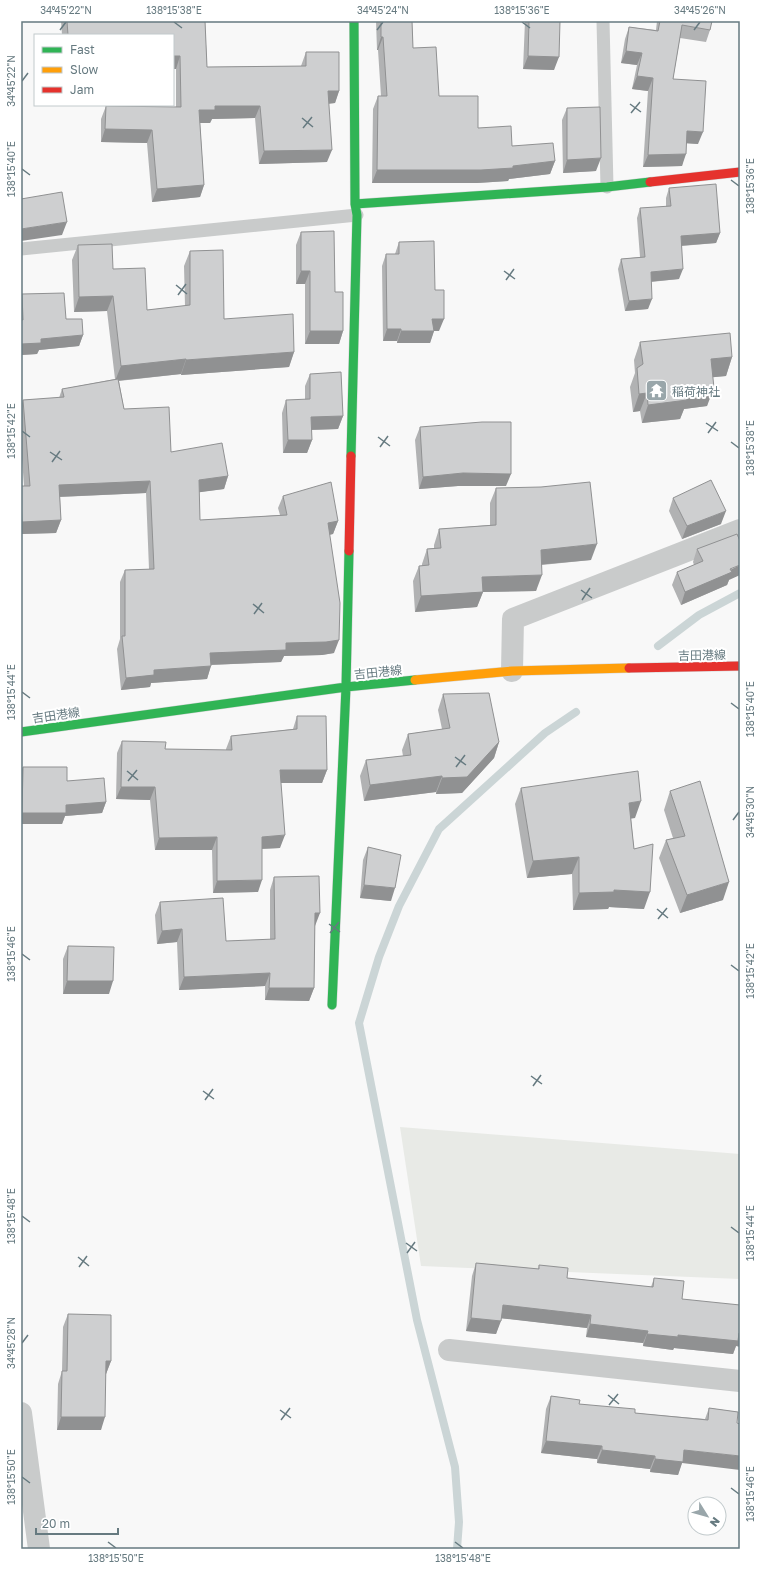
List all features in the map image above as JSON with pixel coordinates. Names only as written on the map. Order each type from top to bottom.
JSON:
[{"type":"street","points":[[332,1005],[346,688],[356,210],[354,21]]},
{"type":"street","points":[[356,210],[607,187],[740,172]]},
{"type":"street","points":[[512,671],[513,619],[740,530]]},
{"type":"street","name":"吉田港線","points":[[21,732],[346,688],[512,671],[740,666]]},
{"type":"street","points":[[449,1350],[740,1381]]},
{"type":"street","points":[[21,1413],[39,1549]]},
{"type":"lane","points":[[603,21],[607,187]]},
{"type":"lane","points":[[21,249],[356,210]]},
{"type":"shaded area","points":[[400,1127],[740,1154],[740,1279],[421,1266]]},
{"type":"building","points":[[67,21],[205,21],[207,67],[306,66],[306,52],[339,52],[339,91],[328,91],[332,150],[264,151],[260,106],[215,106],[215,110],[199,110],[204,185],[157,189],[152,130],[105,129],[106,106],[181,107],[180,56],[174,56],[174,34],[68,34]]},
{"type":"building","points":[[381,21],[412,21],[413,48],[436,47],[439,96],[478,96],[478,128],[511,126],[512,146],[553,143],[555,161],[513,166],[513,168],[481,170],[377,170],[378,96],[387,96],[383,37],[381,37]]},
{"type":"building","points":[[529,21],[560,21],[559,57],[528,56]]},
{"type":"building","points":[[660,21],[712,21],[710,30],[682,25],[673,79],[706,81],[703,132],[687,131],[686,154],[648,155],[653,78],[637,76],[642,53],[626,51],[629,27],[658,31]]},
{"type":"building","points":[[600,107],[601,158],[567,160],[567,108]]},
{"type":"building","points":[[716,184],[720,233],[681,236],[683,269],[651,272],[652,299],[629,301],[621,259],[645,257],[640,208],[671,206],[669,188]]},
{"type":"building","points":[[62,192],[67,222],[21,229],[21,199]]},
{"type":"building","points":[[334,231],[335,292],[343,292],[343,331],[310,331],[310,271],[301,271],[301,232]]},
{"type":"building","points":[[434,241],[435,290],[444,290],[444,319],[432,319],[434,331],[401,331],[401,329],[387,329],[386,254],[399,254],[399,242]]},
{"type":"building","points":[[112,244],[113,269],[145,268],[147,310],[190,305],[190,251],[223,250],[224,319],[293,314],[294,352],[186,359],[121,366],[113,296],[79,297],[78,245]]},
{"type":"building","points":[[64,293],[66,319],[82,319],[83,335],[41,339],[41,343],[21,344],[21,320],[23,320],[22,294]]},
{"type":"building","points":[[730,333],[732,357],[711,359],[714,388],[686,391],[687,400],[648,405],[647,393],[639,394],[637,368],[643,364],[640,342]]},
{"type":"building","points":[[341,372],[343,416],[311,417],[312,440],[288,440],[286,400],[310,399],[310,374]]},
{"type":"building","points":[[118,379],[124,409],[169,407],[171,452],[222,443],[228,476],[199,480],[200,520],[287,515],[283,496],[331,482],[338,521],[328,523],[340,603],[339,640],[326,642],[286,643],[286,650],[210,653],[211,666],[154,670],[154,675],[126,678],[122,636],[125,636],[125,570],[154,569],[150,481],[59,485],[61,520],[22,522],[21,500],[21,486],[30,486],[23,400],[64,397],[62,389]]},
{"type":"building","points":[[482,422],[511,422],[511,474],[463,473],[423,477],[420,427]]},
{"type":"building","points":[[711,480],[726,511],[687,526],[673,498]]},
{"type":"building","points":[[590,482],[597,544],[541,550],[542,575],[482,577],[483,592],[421,596],[419,566],[429,565],[427,549],[441,548],[439,529],[496,525],[496,488],[541,487]]},
{"type":"building","points":[[737,534],[740,541],[740,565],[730,569],[732,572],[685,592],[677,572],[703,561],[697,549]]},
{"type":"building","points":[[489,693],[499,742],[467,777],[442,778],[442,776],[370,785],[366,760],[411,755],[408,734],[450,728],[443,694]]},
{"type":"building","points":[[297,716],[326,716],[327,770],[280,770],[285,835],[262,837],[262,880],[217,881],[217,837],[159,838],[155,787],[121,787],[122,741],[166,742],[165,749],[232,750],[231,736],[297,729]]},
{"type":"building","points":[[23,767],[67,767],[67,781],[104,778],[106,802],[66,805],[66,813],[22,813]]},
{"type":"building","points":[[638,771],[641,801],[629,803],[634,849],[653,844],[650,892],[614,890],[614,892],[579,893],[579,857],[533,861],[521,788]]},
{"type":"building","points":[[700,781],[729,882],[687,895],[666,840],[685,836],[670,791]]},
{"type":"building","points":[[368,847],[401,855],[395,888],[364,885]]},
{"type":"building","points":[[319,876],[320,913],[315,913],[314,988],[269,988],[270,973],[184,977],[182,929],[162,931],[160,902],[223,898],[226,941],[275,939],[274,877]]},
{"type":"building","points":[[68,946],[114,947],[113,981],[67,981]]},
{"type":"building","points":[[476,1263],[539,1269],[539,1265],[568,1268],[567,1278],[653,1287],[654,1278],[684,1281],[682,1299],[740,1305],[740,1334],[739,1333],[738,1341],[678,1335],[678,1337],[647,1334],[648,1331],[590,1324],[591,1315],[503,1305],[501,1321],[471,1318]]},
{"type":"building","points":[[68,1314],[111,1315],[111,1361],[106,1361],[105,1417],[61,1417],[62,1371],[67,1371]]},
{"type":"building","points":[[551,1396],[580,1400],[579,1404],[635,1409],[635,1413],[708,1420],[709,1408],[738,1412],[737,1423],[740,1424],[740,1456],[684,1450],[683,1462],[655,1459],[655,1456],[602,1450],[602,1446],[546,1441]]},
{"type":"waterway","points":[[658,646],[699,615],[740,593]]},
{"type":"waterway","points":[[457,1549],[459,1522],[455,1467],[417,1320],[359,1023],[379,957],[399,906],[439,829],[545,733],[576,712]]},
{"type":"traffic: fast","points":[[351,456],[357,215],[355,204],[354,21]]},
{"type":"traffic: fast","points":[[355,204],[607,187],[650,182]]},
{"type":"traffic: fast","points":[[332,1005],[346,687],[349,551]]},
{"type":"traffic: fast","points":[[21,732],[346,687],[415,680]]},
{"type":"traffic: slow","points":[[415,680],[512,671],[629,668]]},
{"type":"traffic: jam","points":[[650,182],[740,172]]},
{"type":"traffic: jam","points":[[349,551],[351,456]]},
{"type":"traffic: jam","points":[[629,668],[740,666]]},
{"type":"place","name":"稲荷神社","points":[[657,391]]}]
